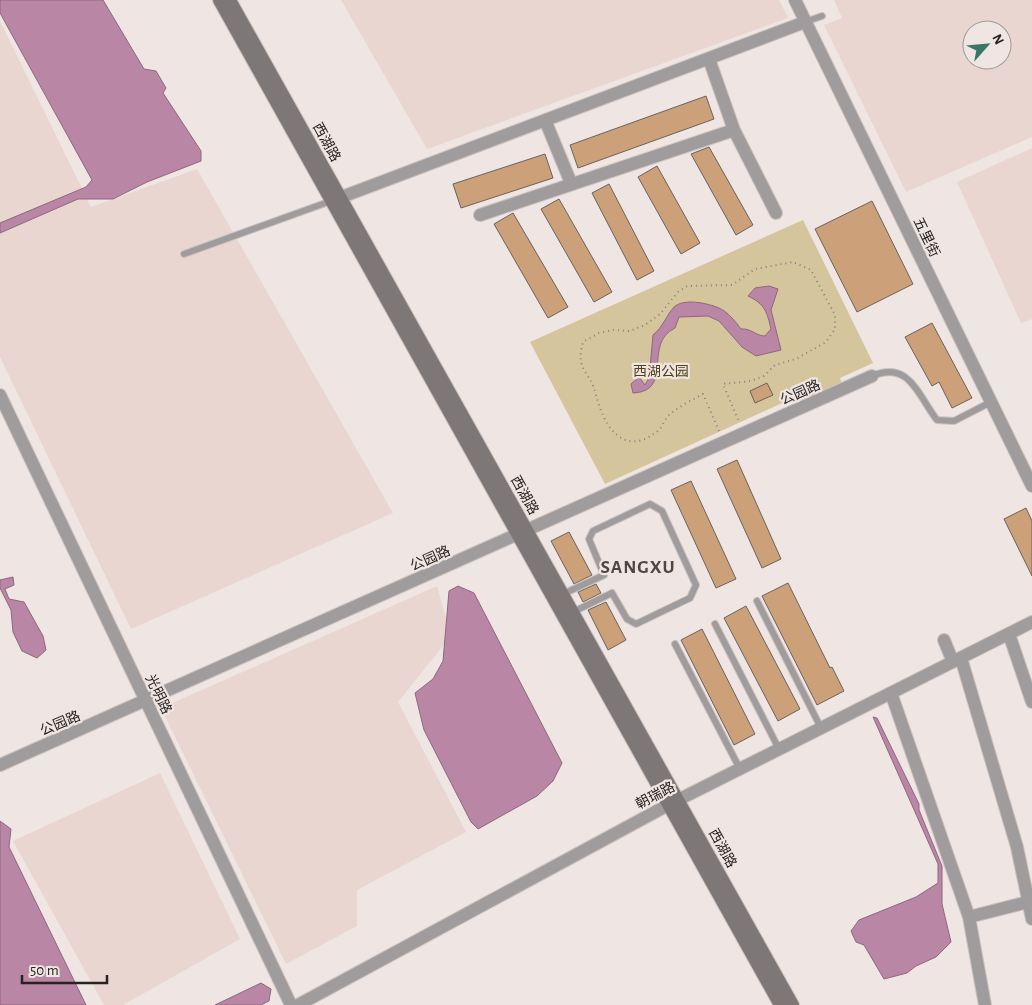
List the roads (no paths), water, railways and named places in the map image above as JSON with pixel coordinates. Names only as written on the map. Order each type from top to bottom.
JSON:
[{"type":"main road","name":"西湖路","points":[[219,0],[336,200],[673,802],[793,1005]]},
{"type":"main road","name":"西湖路","points":[[230,0],[336,200]]},
{"type":"main road","name":"西湖路","points":[[522,533],[573,612],[780,1005]]},
{"type":"street","name":"五里街","points":[[795,0],[1032,486]]},
{"type":"street","points":[[336,200],[806,22]]},
{"type":"street","points":[[709,58],[734,130],[776,213]]},
{"type":"street","points":[[545,120],[571,183]]},
{"type":"street","points":[[480,215],[734,130]]},
{"type":"street","name":"公园路","points":[[0,765],[146,702],[872,376]]},
{"type":"street","name":"光明路","points":[[0,395],[291,1005]]},
{"type":"street","name":"朝瑞路","points":[[298,1005],[673,802],[1032,622]]},
{"type":"street","points":[[1008,634],[1032,702]]},
{"type":"street","points":[[944,640],[957,660],[1017,846],[1031,901],[1032,919]]},
{"type":"street","points":[[891,693],[969,917],[985,1005]]},
{"type":"street","points":[[969,917],[1031,901]]},
{"type":"lane","points":[[806,22],[822,16]]},
{"type":"lane","points":[[184,254],[336,200]]},
{"type":"lane","points":[[872,376],[883,371],[901,374],[915,385],[925,405],[937,420],[954,421],[991,402]]},
{"type":"lane","points":[[563,594],[604,575],[589,539],[593,531],[650,504],[662,511],[696,585],[690,598],[636,624],[627,619],[612,593],[573,612]]},
{"type":"lane","points":[[757,601],[821,728]]},
{"type":"lane","points":[[714,624],[779,749]]},
{"type":"lane","points":[[675,644],[740,769]]},
{"type":"district","name":"SANGXU","points":[[638,566]]},
{"type":"park label","name":"西湖公园","points":[[661,371]]}]
